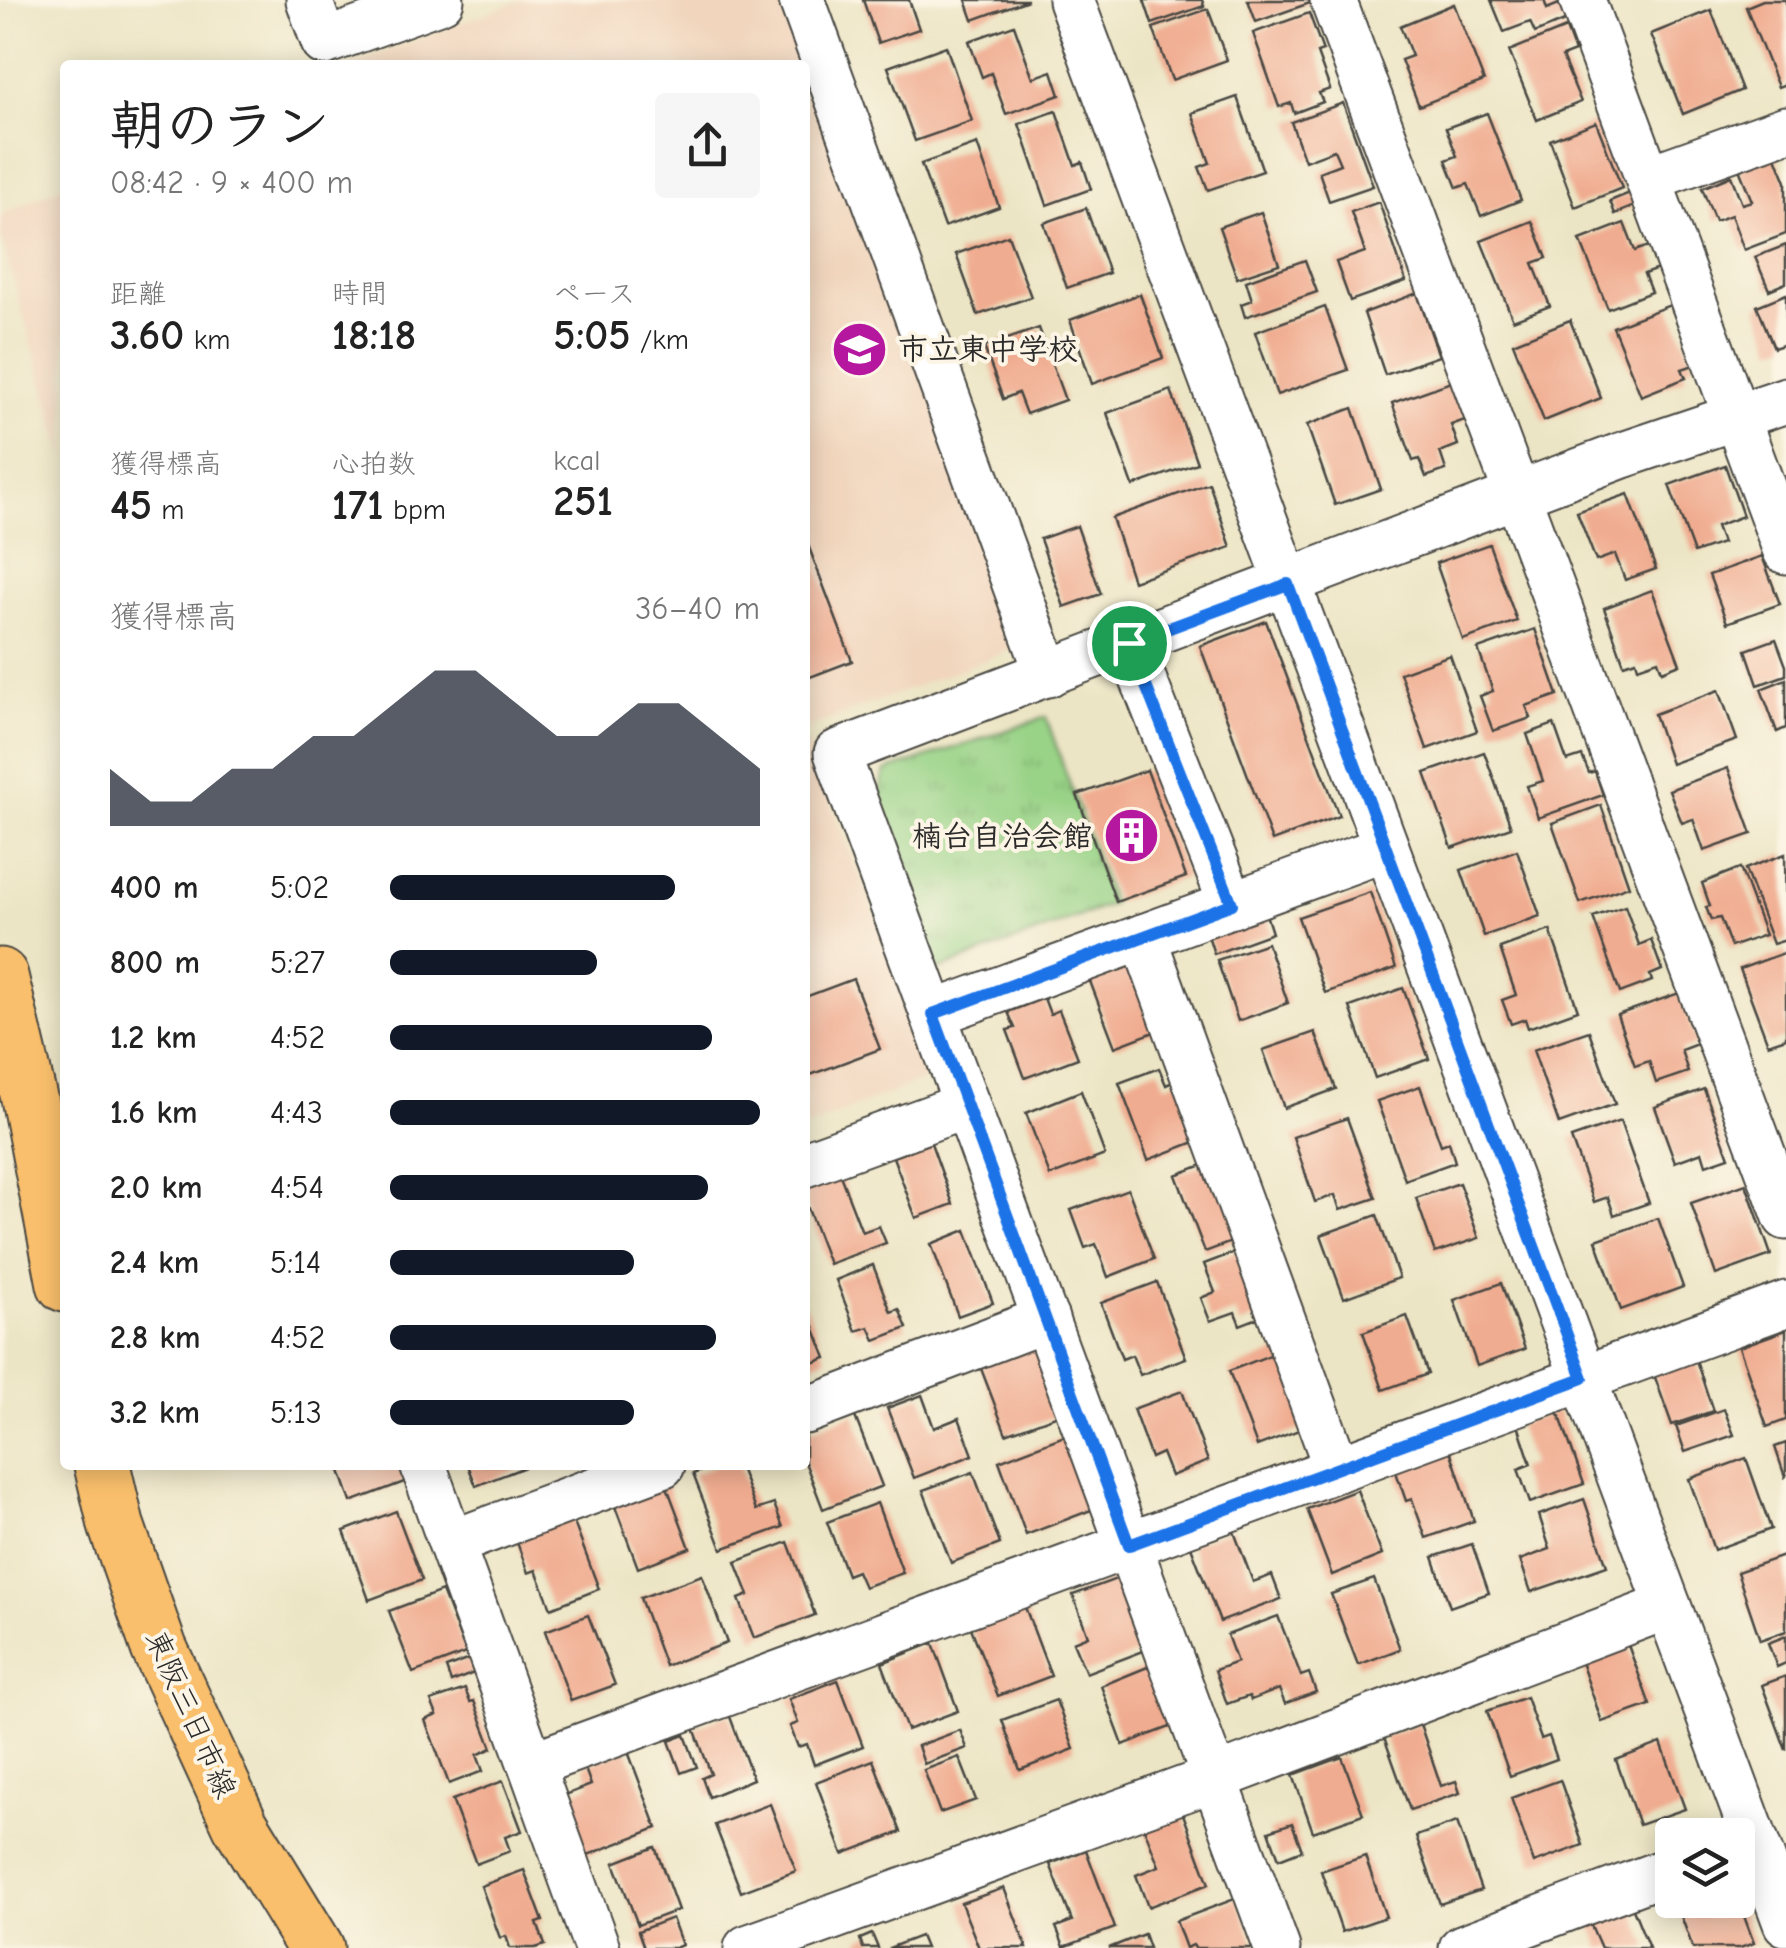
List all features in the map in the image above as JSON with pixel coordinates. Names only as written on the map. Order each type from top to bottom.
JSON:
[{"type":"main road","points":[[0,976],[60,1258]]},
{"type":"main road","name":"東阪三日市線","points":[[103,1470],[116,1525],[159,1648],[240,1824],[316,1948]]},
{"type":"street","points":[[308,0],[324,42],[441,0]]},
{"type":"street","points":[[802,0],[1048,674]]},
{"type":"street","points":[[1071,0],[1668,1606],[1759,1836],[1786,1922]]},
{"type":"street","points":[[1333,0],[1786,1216]]},
{"type":"street","points":[[1582,0],[1786,551]]},
{"type":"street","points":[[1649,178],[1786,129]]},
{"type":"street","points":[[1277,1948],[837,754],[1516,494],[1786,400]]},
{"type":"street","points":[[1129,643],[1232,904]]},
{"type":"street","points":[[933,1014],[1386,848]]},
{"type":"street","points":[[1143,937],[1337,1469]]},
{"type":"street","points":[[810,1162],[968,1105]]},
{"type":"street","points":[[532,1764],[1786,1304]]},
{"type":"street","points":[[810,1409],[1046,1319]]},
{"type":"street","points":[[425,1470],[598,1948]]},
{"type":"street","points":[[452,1543],[649,1470]]},
{"type":"street","points":[[747,1948],[1215,1778],[1668,1606]]},
{"type":"street","points":[[1462,1948],[1521,1938],[1655,1877]]},
{"type":"shaded area","name":"市立東中学校","points":[[522,0],[786,0],[808,60],[363,60]]},
{"type":"shaded area","name":"市立東中学校","points":[[810,66],[1015,633],[1010,650],[810,727]]},
{"type":"shaded area","points":[[60,187],[60,440],[0,235],[0,215]]},
{"type":"shaded area","points":[[810,749],[935,1069],[920,1081],[810,1126]]},
{"type":"green space","points":[[1046,717],[1112,904],[938,970],[879,792],[886,771]]},
{"type":"building","points":[[863,0],[909,0],[919,29],[878,43]]},
{"type":"building","points":[[966,0],[1028,0],[973,20]]},
{"type":"building","points":[[1144,0],[1202,0],[1204,6],[1152,24]]},
{"type":"building","points":[[1248,0],[1309,0],[1310,3],[1256,22]]},
{"type":"building","points":[[1491,0],[1544,0],[1547,9],[1566,1],[1572,18],[1535,33],[1530,22],[1504,32]]},
{"type":"building","points":[[1763,0],[1786,0],[1786,84],[1778,87],[1746,7]]},
{"type":"building","points":[[1454,4],[1484,81],[1419,106],[1401,60],[1412,56],[1400,26]]},
{"type":"building","points":[[1208,9],[1227,60],[1172,80],[1153,28]]},
{"type":"building","points":[[1711,10],[1742,90],[1683,114],[1651,34]]},
{"type":"building","points":[[1309,13],[1323,51],[1317,53],[1330,89],[1319,93],[1323,102],[1294,113],[1291,103],[1279,107],[1253,33]]},
{"type":"building","points":[[1014,25],[1033,78],[1052,71],[1060,95],[1006,114],[991,73],[982,77],[969,41]]},
{"type":"building","points":[[1566,28],[1575,52],[1562,57],[1581,102],[1537,120],[1509,51]]},
{"type":"building","points":[[946,46],[972,121],[915,141],[888,67]]},
{"type":"building","points":[[1237,97],[1263,171],[1208,190],[1199,167],[1210,163],[1192,113]]},
{"type":"building","points":[[1343,103],[1373,186],[1329,201],[1319,172],[1340,164],[1334,150],[1305,161],[1291,122]]},
{"type":"building","points":[[1056,111],[1075,165],[1082,162],[1091,189],[1047,205],[1019,124]]},
{"type":"building","points":[[1487,113],[1521,200],[1481,216],[1468,184],[1457,188],[1446,160],[1457,156],[1446,128]]},
{"type":"building","points":[[1596,122],[1622,188],[1575,207],[1550,140]]},
{"type":"building","points":[[977,144],[999,207],[944,227],[921,164]]},
{"type":"building","points":[[1775,154],[1786,182],[1786,234],[1744,250],[1731,215],[1715,221],[1702,188],[1731,176],[1742,204],[1752,201],[1739,169]]},
{"type":"building","points":[[1637,190],[1642,203],[1615,214],[1610,201]]},
{"type":"building","points":[[1379,202],[1406,281],[1350,301],[1336,262],[1365,252],[1351,212]]},
{"type":"building","points":[[1086,208],[1109,273],[1067,288],[1044,223]]},
{"type":"building","points":[[1261,212],[1279,264],[1237,278],[1219,227]]},
{"type":"building","points":[[1532,221],[1547,258],[1533,263],[1550,306],[1513,320],[1481,241]]},
{"type":"building","points":[[1624,223],[1635,251],[1649,246],[1658,269],[1644,274],[1651,292],[1608,309],[1580,240]]},
{"type":"building","points":[[1008,235],[1031,297],[978,315],[956,254]]},
{"type":"building","points":[[1786,245],[1786,283],[1769,290],[1755,257]]},
{"type":"building","points":[[1305,260],[1317,292],[1245,317],[1241,304],[1252,300],[1246,281]]},
{"type":"building","points":[[1417,293],[1439,356],[1385,375],[1364,313]]},
{"type":"building","points":[[1140,294],[1163,358],[1092,384],[1070,320]]},
{"type":"building","points":[[1786,294],[1786,344],[1774,348],[1757,306]]},
{"type":"building","points":[[1670,305],[1694,365],[1682,369],[1686,378],[1641,396],[1613,327]]},
{"type":"building","points":[[1325,307],[1348,370],[1277,395],[1255,332]]},
{"type":"building","points":[[1570,320],[1601,398],[1544,421],[1513,343]]},
{"type":"building","points":[[1039,328],[1065,400],[1026,414],[1018,393],[1003,399],[984,347]]},
{"type":"building","points":[[1451,382],[1465,420],[1451,425],[1458,445],[1440,452],[1446,470],[1426,477],[1419,459],[1413,461],[1392,403]]},
{"type":"building","points":[[1171,390],[1197,463],[1133,486],[1107,413]]},
{"type":"building","points":[[1353,408],[1381,489],[1335,505],[1307,425]]},
{"type":"building","points":[[1725,465],[1743,516],[1716,526],[1722,543],[1694,553],[1669,485]]},
{"type":"building","points":[[1209,483],[1231,547],[1133,581],[1112,518]]},
{"type":"building","points":[[1628,494],[1656,569],[1625,580],[1615,554],[1596,561],[1577,512]]},
{"type":"building","points":[[1077,526],[1101,594],[1064,607],[1040,539]]},
{"type":"building","points":[[1489,544],[1517,621],[1463,640],[1436,563]]},
{"type":"building","points":[[810,550],[852,661],[810,677]]},
{"type":"building","points":[[1762,556],[1780,604],[1727,623],[1709,575]]},
{"type":"building","points":[[1652,590],[1680,664],[1662,671],[1658,660],[1638,667],[1636,660],[1624,664],[1604,608]]},
{"type":"building","points":[[1266,621],[1339,816],[1272,841],[1200,646]]},
{"type":"building","points":[[1535,629],[1558,695],[1526,706],[1531,718],[1493,731],[1480,696],[1493,691],[1478,649]]},
{"type":"building","points":[[1776,639],[1786,675],[1758,685],[1746,650]]},
{"type":"building","points":[[1450,655],[1477,731],[1427,749],[1400,673]]},
{"type":"building","points":[[1786,679],[1786,728],[1777,732],[1761,689]]},
{"type":"building","points":[[1719,690],[1737,740],[1671,764],[1654,714]]},
{"type":"building","points":[[1554,724],[1567,761],[1582,756],[1589,773],[1595,771],[1603,795],[1538,818],[1527,786],[1543,781],[1527,734]]},
{"type":"building","points":[[1484,752],[1511,827],[1452,848],[1425,773]]},
{"type":"building","points":[[1728,768],[1752,834],[1704,851],[1693,819],[1682,823],[1669,790]]},
{"type":"building","name":"楠台自治会館","points":[[1147,770],[1186,877],[1116,902],[1077,795]]},
{"type":"building","points":[[1601,805],[1629,886],[1580,903],[1552,823]]},
{"type":"building","points":[[1517,850],[1540,916],[1484,936],[1461,870]]},
{"type":"building","points":[[1785,854],[1786,940],[1773,944],[1745,869]]},
{"type":"building","points":[[1740,868],[1765,935],[1731,947],[1720,918],[1711,920],[1702,883]]},
{"type":"building","points":[[1370,892],[1396,968],[1325,993],[1298,917]]},
{"type":"building","points":[[1625,906],[1639,945],[1651,940],[1662,970],[1650,975],[1652,981],[1620,993],[1593,917]]},
{"type":"building","points":[[1264,908],[1272,933],[1214,954],[1206,929]]},
{"type":"building","points":[[1550,930],[1578,1010],[1528,1028],[1525,1019],[1511,1024],[1502,1000],[1516,995],[1500,948]]},
{"type":"building","points":[[1267,943],[1288,1003],[1238,1021],[1217,960]]},
{"type":"building","points":[[1786,952],[1786,1038],[1768,1044],[1740,969]]},
{"type":"building","points":[[1143,955],[1170,1026],[1115,1047],[1088,976]]},
{"type":"building","points":[[853,979],[880,1049],[810,1075],[810,995]]},
{"type":"building","points":[[1403,988],[1429,1059],[1375,1078],[1350,1007]]},
{"type":"building","points":[[1679,993],[1697,1044],[1681,1050],[1688,1072],[1656,1083],[1649,1061],[1635,1066],[1617,1015]]},
{"type":"building","points":[[1044,998],[1050,1014],[1059,1010],[1078,1058],[1025,1078],[1007,1030],[1015,1028],[1008,1012]]},
{"type":"building","points":[[1589,1031],[1615,1104],[1559,1124],[1533,1050]]},
{"type":"building","points":[[1315,1032],[1336,1089],[1284,1108],[1263,1050]]},
{"type":"building","points":[[1159,1068],[1166,1085],[1182,1078],[1205,1138],[1148,1160],[1119,1083]]},
{"type":"building","points":[[1420,1086],[1441,1145],[1449,1142],[1455,1162],[1405,1180],[1377,1101]]},
{"type":"building","points":[[1704,1089],[1729,1157],[1706,1165],[1702,1152],[1675,1162],[1655,1107]]},
{"type":"building","points":[[1081,1091],[1105,1155],[1050,1176],[1026,1113]]},
{"type":"building","points":[[1347,1118],[1376,1198],[1340,1210],[1335,1195],[1315,1202],[1293,1137]]},
{"type":"building","points":[[1620,1121],[1649,1203],[1614,1215],[1608,1197],[1594,1202],[1571,1138]]},
{"type":"building","points":[[931,1143],[953,1204],[916,1218],[893,1157]]},
{"type":"building","points":[[1213,1161],[1242,1238],[1205,1252],[1176,1175]]},
{"type":"building","points":[[840,1175],[862,1232],[879,1226],[886,1243],[829,1264],[810,1214],[810,1186]]},
{"type":"building","points":[[1459,1183],[1479,1238],[1435,1253],[1416,1198]]},
{"type":"building","points":[[1746,1184],[1771,1255],[1716,1275],[1691,1203]]},
{"type":"building","points":[[1128,1189],[1154,1259],[1108,1277],[1096,1244],[1085,1248],[1071,1210]]},
{"type":"building","points":[[1377,1215],[1399,1278],[1344,1298],[1321,1235]]},
{"type":"building","points":[[1658,1218],[1683,1287],[1621,1310],[1596,1240]]},
{"type":"building","points":[[966,1230],[993,1303],[958,1316],[931,1244]]},
{"type":"building","points":[[1246,1248],[1271,1313],[1240,1325],[1235,1312],[1210,1321],[1201,1298],[1215,1292],[1204,1264]]},
{"type":"building","points":[[873,1265],[891,1312],[899,1309],[907,1328],[875,1340],[869,1327],[856,1331],[836,1280]]},
{"type":"building","points":[[1157,1282],[1186,1358],[1140,1375],[1132,1355],[1122,1359],[1101,1303]]},
{"type":"building","points":[[1501,1283],[1525,1349],[1477,1366],[1454,1300]]},
{"type":"building","points":[[810,1316],[826,1358],[810,1364]]},
{"type":"building","points":[[1407,1316],[1428,1374],[1383,1390],[1363,1332]]},
{"type":"building","points":[[1786,1330],[1786,1420],[1767,1427],[1739,1347]]},
{"type":"building","points":[[1038,1344],[1064,1413],[1006,1434],[980,1366]]},
{"type":"building","points":[[1283,1350],[1312,1425],[1257,1446],[1229,1371]]},
{"type":"building","points":[[1694,1354],[1713,1411],[1672,1425],[1652,1369]]},
{"type":"building","points":[[1182,1391],[1208,1461],[1171,1476],[1162,1453],[1151,1458],[1133,1409]]},
{"type":"building","points":[[922,1395],[934,1428],[959,1418],[973,1455],[914,1478],[887,1408]]},
{"type":"building","points":[[1724,1409],[1734,1435],[1685,1452],[1676,1426]]},
{"type":"building","points":[[1558,1411],[1584,1484],[1530,1503],[1518,1469],[1531,1464],[1518,1425]]},
{"type":"building","points":[[854,1414],[882,1486],[823,1509],[808,1470],[810,1430]]},
{"type":"building","points":[[1072,1433],[1099,1507],[1026,1535],[999,1461]]},
{"type":"building","points":[[1786,1443],[1786,1476],[1785,1477],[1775,1447]]},
{"type":"building","points":[[1450,1450],[1474,1521],[1426,1538],[1412,1499],[1406,1501],[1395,1469]]},
{"type":"building","points":[[1746,1458],[1771,1529],[1714,1550],[1689,1479]]},
{"type":"building","points":[[340,1470],[403,1470],[407,1481],[351,1502]]},
{"type":"building","points":[[470,1470],[517,1470],[476,1486]]},
{"type":"building","points":[[703,1470],[741,1470],[756,1510],[774,1504],[783,1527],[722,1549],[693,1474]]},
{"type":"building","points":[[973,1472],[1000,1544],[951,1563],[923,1490]]},
{"type":"building","points":[[666,1484],[690,1548],[638,1568],[614,1504]]},
{"type":"building","points":[[1357,1490],[1382,1555],[1332,1575],[1307,1509]]},
{"type":"building","points":[[1584,1499],[1607,1566],[1531,1592],[1520,1560],[1550,1549],[1539,1515]]},
{"type":"building","points":[[877,1503],[903,1573],[864,1587],[857,1571],[847,1575],[827,1522]]},
{"type":"building","points":[[396,1511],[422,1580],[369,1600],[344,1531]]},
{"type":"building","points":[[570,1512],[599,1589],[551,1608],[536,1570],[528,1573],[514,1534]]},
{"type":"building","points":[[1233,1529],[1253,1582],[1272,1575],[1281,1599],[1220,1622],[1190,1544]]},
{"type":"building","points":[[788,1542],[815,1615],[754,1638],[739,1599],[749,1595],[736,1562]]},
{"type":"building","points":[[1472,1544],[1489,1593],[1450,1607],[1433,1557]]},
{"type":"building","points":[[1786,1555],[1786,1631],[1760,1640],[1737,1572]]},
{"type":"building","points":[[702,1575],[727,1643],[665,1666],[640,1598]]},
{"type":"building","points":[[1127,1575],[1154,1647],[1086,1673],[1073,1642],[1088,1636],[1073,1595]]},
{"type":"building","points":[[1374,1579],[1400,1649],[1358,1665],[1331,1594]]},
{"type":"building","points":[[442,1591],[466,1653],[413,1673],[389,1611]]},
{"type":"building","points":[[1025,1607],[1051,1676],[998,1696],[971,1628]]},
{"type":"building","points":[[588,1615],[615,1685],[571,1701],[545,1631]]},
{"type":"building","points":[[1278,1616],[1301,1676],[1309,1673],[1316,1692],[1285,1704],[1279,1689],[1227,1704],[1215,1670],[1237,1662],[1227,1635]]},
{"type":"building","points":[[1786,1636],[1786,1663],[1777,1667],[1768,1643]]},
{"type":"building","points":[[933,1643],[958,1711],[907,1730],[882,1663]]},
{"type":"building","points":[[1628,1645],[1650,1705],[1602,1722],[1581,1662]]},
{"type":"building","points":[[469,1659],[474,1673],[451,1682],[446,1668]]},
{"type":"building","points":[[1155,1664],[1178,1724],[1123,1745],[1101,1686]]},
{"type":"building","points":[[1786,1676],[1786,1750],[1762,1685]]},
{"type":"building","points":[[838,1680],[863,1746],[814,1765],[807,1744],[798,1747],[790,1726],[798,1723],[789,1699]]},
{"type":"building","points":[[465,1689],[470,1702],[474,1701],[492,1748],[477,1755],[483,1771],[449,1784],[425,1720],[437,1715],[431,1701]]},
{"type":"building","points":[[1526,1697],[1541,1739],[1549,1736],[1557,1759],[1510,1776],[1487,1711]]},
{"type":"building","points":[[1056,1700],[1074,1749],[1020,1770],[1002,1720]]},
{"type":"building","points":[[729,1714],[753,1779],[709,1797],[702,1778],[711,1774],[694,1728]]},
{"type":"building","points":[[1420,1724],[1441,1786],[1456,1781],[1460,1793],[1410,1810],[1384,1737]]},
{"type":"building","points":[[960,1730],[967,1748],[924,1764],[918,1746]]},
{"type":"building","points":[[685,1735],[697,1767],[681,1773],[669,1741]]},
{"type":"building","points":[[1661,1743],[1685,1809],[1639,1825],[1616,1760]]},
{"type":"building","points":[[627,1749],[657,1828],[583,1857],[560,1797],[591,1785],[584,1766]]},
{"type":"building","points":[[959,1757],[976,1800],[940,1813],[924,1770]]},
{"type":"building","points":[[1342,1757],[1363,1814],[1313,1832],[1293,1775]]},
{"type":"building","points":[[873,1760],[901,1832],[843,1854],[816,1782]]},
{"type":"building","points":[[1560,1780],[1583,1845],[1534,1863],[1511,1798]]},
{"type":"building","points":[[503,1781],[522,1831],[505,1837],[510,1851],[476,1864],[452,1800]]},
{"type":"building","points":[[770,1804],[796,1871],[741,1892],[715,1825]]},
{"type":"building","points":[[1183,1814],[1209,1884],[1148,1907],[1136,1875],[1159,1866],[1144,1828]]},
{"type":"building","points":[[1457,1822],[1481,1890],[1440,1904],[1416,1836]]},
{"type":"building","points":[[1292,1823],[1302,1850],[1279,1859],[1269,1831]]},
{"type":"building","points":[[655,1847],[678,1910],[638,1925],[614,1863]]},
{"type":"building","points":[[1086,1850],[1115,1928],[1064,1947],[1056,1927],[1072,1921],[1050,1864]]},
{"type":"building","points":[[1365,1856],[1386,1917],[1342,1932],[1321,1871]]},
{"type":"building","points":[[524,1870],[543,1921],[537,1923],[545,1945],[510,1948],[506,1936],[500,1938],[481,1886]]},
{"type":"building","points":[[1004,1888],[1027,1948],[979,1948],[961,1903]]},
{"type":"building","points":[[1237,1898],[1256,1948],[1186,1948],[1176,1921]]},
{"type":"building","points":[[1630,1901],[1649,1948],[1601,1948],[1587,1916]]},
{"type":"building","points":[[672,1918],[682,1945],[644,1948],[638,1931]]},
{"type":"building","points":[[1682,1918],[1745,1918],[1754,1943],[1740,1948],[1693,1948]]},
{"type":"building","points":[[872,1934],[878,1948],[863,1948],[860,1939]]},
{"type":"building","points":[[1144,1934],[1149,1948],[1109,1948]]},
{"type":"building","points":[[920,1936],[925,1948],[889,1948]]},
{"type":"place","name":"市立東中学校","points":[[859,349]]},
{"type":"place","name":"楠台自治会館","points":[[1131,836]]},
{"type":"route","points":[[1288,584],[1583,1378],[1129,1545],[933,1014],[1232,904],[1129,643],[1288,584]]}]
